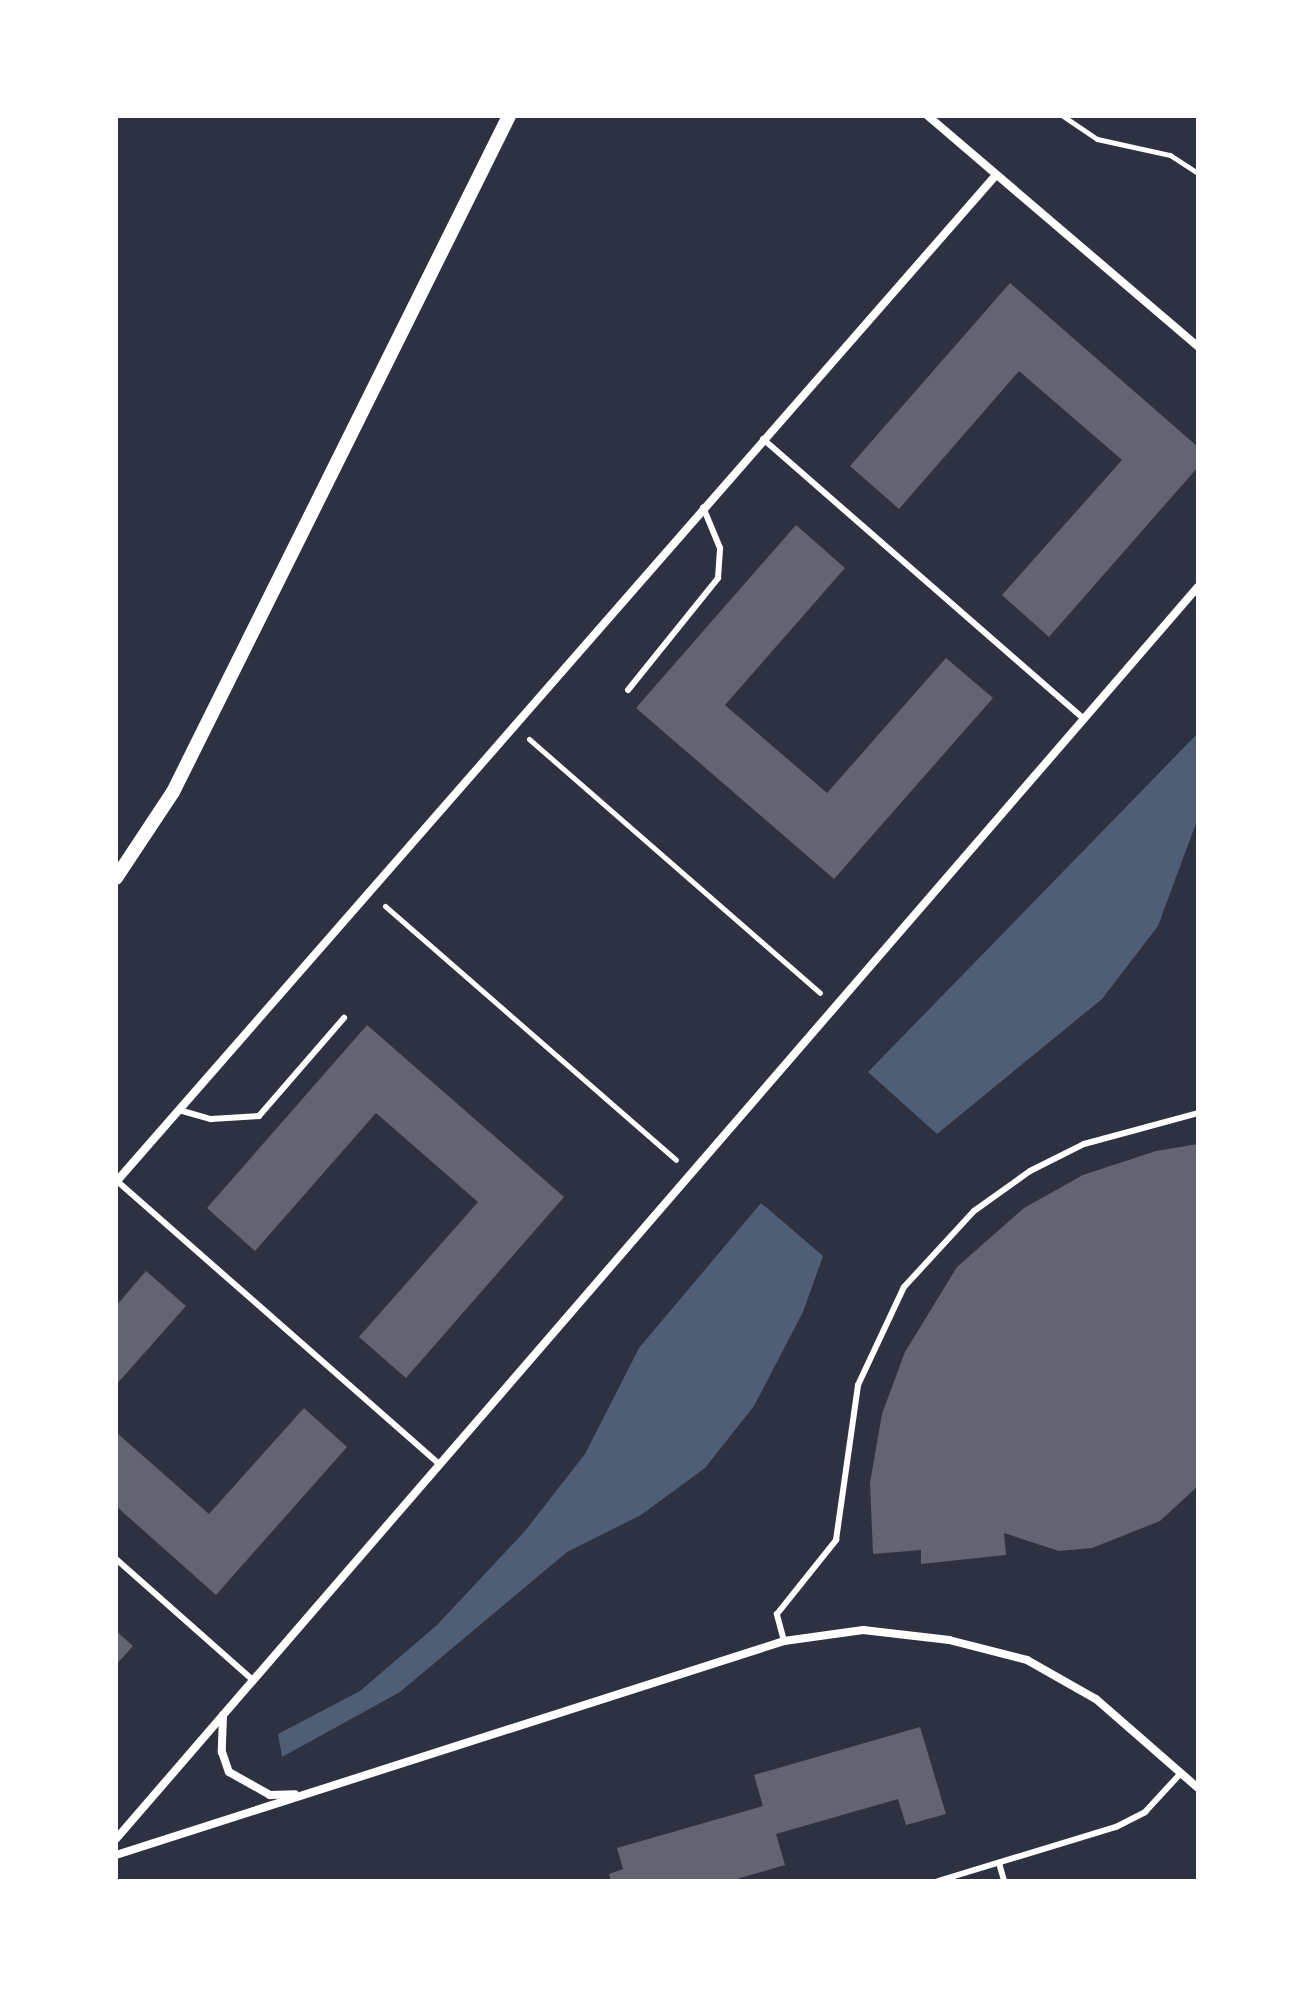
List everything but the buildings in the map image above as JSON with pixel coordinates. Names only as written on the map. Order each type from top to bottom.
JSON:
[{"type":"street","points":[[116,878],[173,792],[509,116]]},
{"type":"street","points":[[928,116],[1198,347]]},
{"type":"street","points":[[116,1182],[513,724],[996,175]]},
{"type":"street","points":[[116,1839],[1198,587]]},
{"type":"street","points":[[116,1855],[784,1641],[863,1630],[949,1640],[1027,1660],[1096,1699],[1198,1788]]},
{"type":"street","points":[[223,1715],[222,1752],[229,1772],[270,1795],[308,1793]]},
{"type":"lane","points":[[763,439],[1084,719]]},
{"type":"lane","points":[[628,690],[718,578],[720,548],[703,507]]},
{"type":"lane","points":[[179,1110],[240,1121],[259,1116],[344,1018]]},
{"type":"lane","points":[[784,1641],[777,1614],[836,1540],[858,1385],[904,1287],[974,1211],[1030,1171],[1084,1144],[1198,1113]]},
{"type":"lane","points":[[116,1182],[440,1465]]},
{"type":"lane","points":[[116,1559],[253,1680]]},
{"type":"lane","points":[[938,1881],[1126,1822],[1145,1812],[1181,1773]]},
{"type":"lane","points":[[999,1863],[1004,1881]]},
{"type":"path","points":[[1063,116],[1097,139],[1170,155],[1198,173]]},
{"type":"path","points":[[513,724],[836,1006]]},
{"type":"path","points":[[369,890],[692,1173]]},
{"type":"water","points":[[1198,733],[1198,818],[1158,926],[1102,999],[937,1134],[868,1072]]},
{"type":"water","points":[[761,1203],[823,1256],[803,1312],[754,1406],[705,1468],[641,1515],[567,1552],[400,1692],[282,1757],[278,1734],[360,1691],[437,1625],[525,1531],[585,1454],[639,1348]]}]
